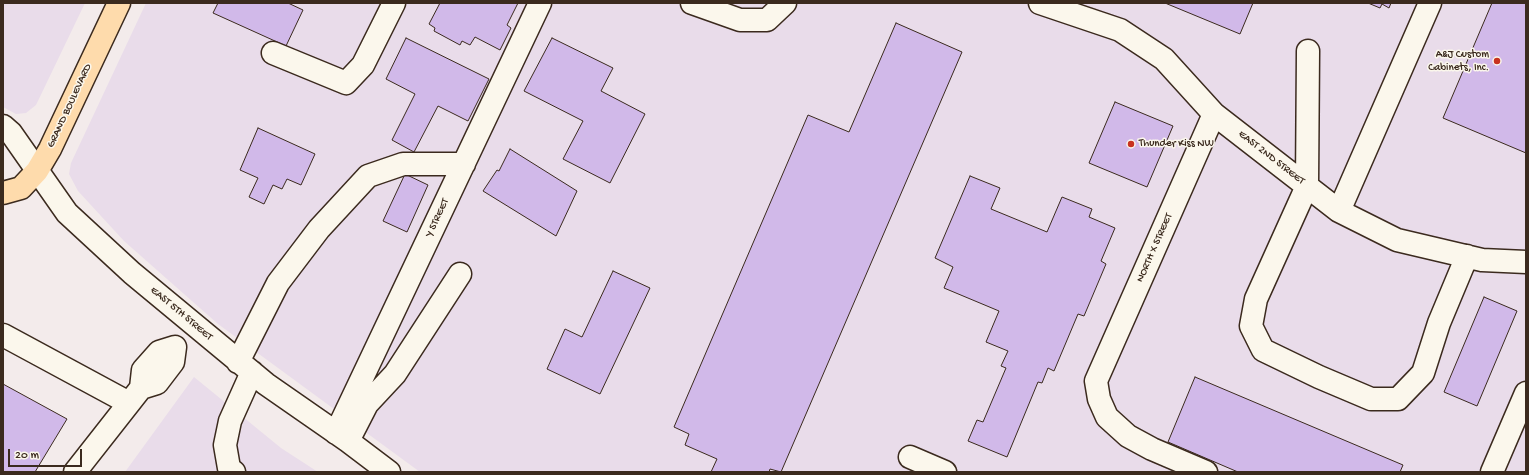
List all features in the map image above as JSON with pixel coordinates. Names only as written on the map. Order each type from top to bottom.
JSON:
[{"type":"main road","name":"GRAND BOULEVARD","points":[[3,193],[21,188],[37,171],[50,150],[119,3]]},
{"type":"street","points":[[273,53],[346,83],[363,65],[394,3]]},
{"type":"street","name":"Y STREET","points":[[342,437],[464,164],[540,3]]},
{"type":"street","points":[[692,3],[740,20],[767,20],[785,3]]},
{"type":"street","name":"EAST 2ND STREET","points":[[1040,3],[1120,30],[1164,59],[1214,114],[1339,211],[1397,240],[1482,260],[1526,262]]},
{"type":"street","points":[[1339,211],[1430,3]]},
{"type":"street","points":[[1308,51],[1307,186],[1256,299],[1251,326],[1263,350],[1319,378],[1371,399],[1398,399],[1423,373],[1439,323],[1467,256]]},
{"type":"street","name":"NORTH X STREET","points":[[1193,470],[1128,436],[1107,416],[1098,399],[1096,381],[1214,114]]},
{"type":"street","name":"EAST 5TH STREET","points":[[3,126],[11,133],[67,213],[132,273],[245,367],[389,472]]},
{"type":"street","points":[[234,472],[229,468],[225,445],[230,421],[245,367],[278,283],[319,229],[368,176],[403,164],[464,164]]},
{"type":"street","points":[[342,437],[367,404],[395,374],[460,274]]},
{"type":"street","points":[[75,472],[135,395],[157,383],[174,362],[175,347],[194,325]]},
{"type":"street","points":[[3,335],[135,395]]},
{"type":"street","points":[[1492,472],[1526,393]]},
{"type":"street","points":[[910,457],[945,472]]},
{"type":"shaded area","points":[[3,3],[85,3],[36,105],[26,113],[16,114],[3,107]]},
{"type":"shaded area","points":[[146,3],[1526,3],[1526,472],[420,472],[218,324],[124,241],[78,191],[69,174],[71,163]]},
{"type":"shaded area","points":[[194,377],[281,448],[318,472],[125,472]]},
{"type":"building","points":[[218,3],[288,3],[303,10],[286,46],[213,13]]},
{"type":"building","points":[[440,3],[518,3],[507,25],[511,28],[500,50],[475,37],[470,45],[462,41],[460,45],[434,31],[435,28],[429,24]]},
{"type":"building","points":[[1165,3],[1253,3],[1240,34]]},
{"type":"building","points":[[1368,3],[1391,3],[1389,8],[1382,4],[1380,8]]},
{"type":"building","name":"A&J Custom Cabinets, Inc.","points":[[1492,3],[1526,3],[1526,153],[1443,118]]},
{"type":"building","points":[[896,23],[962,52],[781,472],[770,469],[769,472],[711,472],[717,459],[685,445],[689,434],[674,427],[808,115],[849,132]]},
{"type":"building","points":[[406,38],[489,79],[468,121],[438,106],[414,152],[392,140],[415,94],[386,79]]},
{"type":"building","points":[[552,38],[613,68],[601,91],[645,114],[610,183],[563,159],[583,121],[524,91]]},
{"type":"building","name":"Thunder Kiss NW","points":[[1115,102],[1173,126],[1147,187],[1089,163]]},
{"type":"building","points":[[258,128],[315,154],[301,185],[287,179],[282,189],[273,185],[264,204],[249,197],[258,178],[240,170]]},
{"type":"building","points":[[510,149],[577,191],[556,236],[483,191],[497,170],[499,171]]},
{"type":"building","points":[[405,174],[428,185],[407,232],[383,221]]},
{"type":"building","points":[[970,176],[1000,188],[991,209],[1047,232],[1062,197],[1092,209],[1089,217],[1115,228],[1101,261],[1106,264],[1084,316],[1078,314],[1054,371],[1048,368],[1042,383],[1038,382],[1007,457],[968,441],[977,420],[983,422],[1006,368],[1001,366],[1008,351],[986,342],[999,311],[944,288],[953,267],[935,258]]},
{"type":"building","points":[[613,271],[650,288],[600,394],[547,369],[565,329],[582,337]]},
{"type":"building","points":[[1484,297],[1517,311],[1477,406],[1444,392]]},
{"type":"building","points":[[1195,377],[1403,465],[1400,472],[1238,472],[1168,442]]},
{"type":"building","points":[[3,384],[67,419],[35,472],[3,472]]},
{"type":"place","name":"A&J Custom Cabinets, Inc.","points":[[1497,61]]},
{"type":"place","name":"Thunder Kiss NW","points":[[1131,144]]}]
